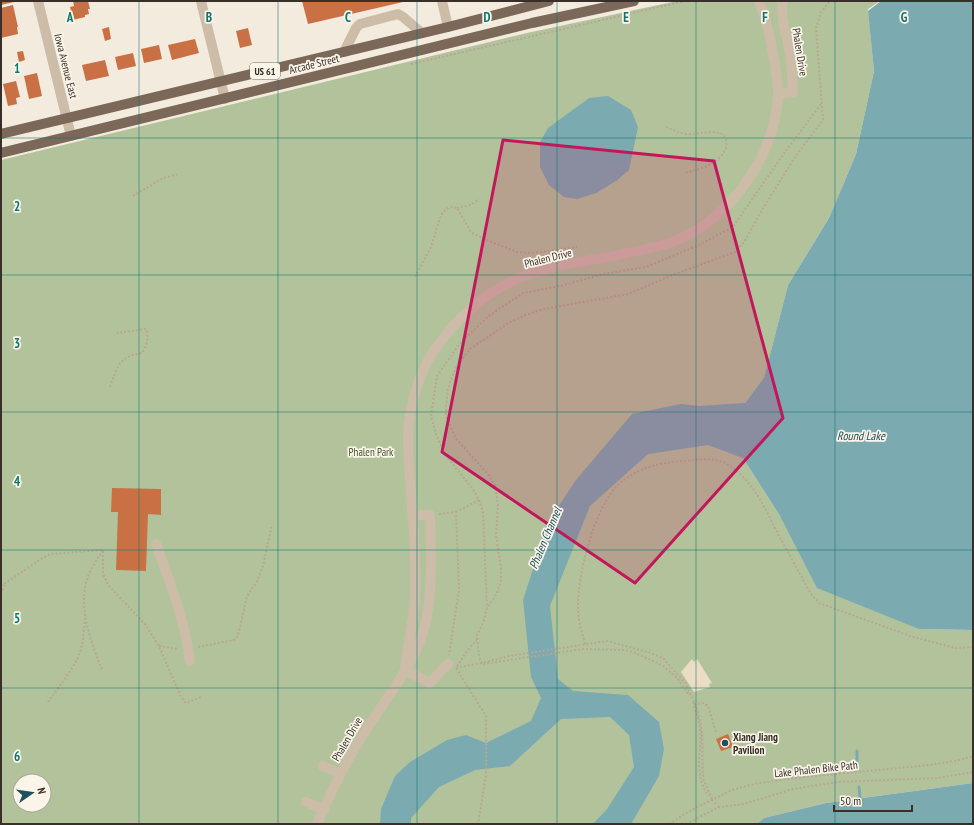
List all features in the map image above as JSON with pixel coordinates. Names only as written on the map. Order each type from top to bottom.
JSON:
[{"type":"main road","name":"Arcade Street","points":[[1,134],[448,27],[528,3],[550,1]]},
{"type":"main road","name":"Arcade Street","points":[[1,153],[532,23],[634,1]]},
{"type":"main road","points":[[528,3],[532,23]]},
{"type":"street","name":"Iowa Avenue East","points":[[38,1],[71,136]]},
{"type":"street","points":[[201,1],[225,99]]},
{"type":"street","points":[[442,1],[448,27]]},
{"type":"street","name":"Phalen Drive","points":[[405,670],[415,607],[415,562],[408,434],[412,408],[419,382],[432,354],[451,328],[472,306],[497,288],[532,273],[627,253],[675,241],[704,225],[729,204],[748,179],[764,153],[775,118],[778,94],[772,46],[767,24],[759,1]]},
{"type":"street","name":"Phalen Drive","points":[[778,94],[793,92],[790,54],[783,21],[783,1]]},
{"type":"street","points":[[344,52],[356,28],[360,24],[398,14],[404,17],[422,33]]},
{"type":"street","points":[[767,24],[783,21]]},
{"type":"street","points":[[772,46],[787,42]]},
{"type":"street","points":[[413,515],[430,515]]},
{"type":"street","name":"Phalen Drive","points":[[317,824],[362,735],[414,656],[426,622],[429,597],[431,561],[430,515]]},
{"type":"street","points":[[156,544],[171,585],[190,661]]},
{"type":"street","points":[[405,670],[430,683],[452,666]]},
{"type":"street","points":[[324,766],[341,774]]},
{"type":"street","points":[[306,802],[324,810]]},
{"type":"path","points":[[452,666],[465,654],[477,639],[487,608],[496,595],[501,582],[501,568],[496,536],[498,505],[495,485],[488,474],[456,439],[446,416],[448,390],[457,366],[470,349],[510,322],[526,315],[544,309],[628,294],[675,274],[735,252],[744,242],[796,154],[823,120],[816,28],[821,12],[830,1]]},
{"type":"path","points":[[487,608],[483,512],[473,489],[446,456],[437,437],[431,416],[437,376],[460,343],[490,315],[523,293],[560,286],[604,274],[646,268],[699,245],[733,226],[782,156],[822,103]]},
{"type":"path","points":[[666,127],[677,132],[687,134],[713,132],[720,133],[725,136],[727,142],[725,151],[719,158],[708,166],[684,173]]},
{"type":"path","points":[[133,196],[163,178],[179,174]]},
{"type":"path","points":[[415,277],[431,247],[446,209],[471,204],[479,199]]},
{"type":"path","points":[[457,208],[471,232],[484,239],[517,252],[533,253],[576,247]]},
{"type":"path","points":[[110,387],[118,365],[124,358],[142,353],[146,346],[148,335],[146,329],[117,333]]},
{"type":"path","points":[[586,644],[579,620],[578,608],[580,588],[589,545],[598,516],[607,498],[619,483],[645,468],[678,462],[718,459],[739,473],[751,486],[765,508],[811,594],[819,603],[910,636],[955,648],[973,647]]},
{"type":"path","points":[[430,515],[456,512],[479,500]]},
{"type":"path","points":[[456,512],[459,590],[452,630],[452,666],[486,716],[486,774],[478,824]]},
{"type":"path","points":[[159,646],[184,650],[234,640],[238,636],[247,596],[257,582],[263,566],[272,524]]},
{"type":"path","points":[[1,586],[50,554],[103,550]]},
{"type":"path","points":[[48,702],[72,667],[81,650],[84,633],[84,596],[88,576],[103,550]]},
{"type":"path","points":[[103,550],[103,574],[108,585],[144,623],[159,646],[181,698],[186,703],[201,697]]},
{"type":"path","points":[[1,594],[6,584]]},
{"type":"path","points":[[85,612],[94,650],[102,670]]},
{"type":"path","points":[[477,639],[479,657],[482,663]]},
{"type":"path","points":[[482,663],[510,656],[607,641],[663,658],[686,684],[701,721],[703,778],[712,800],[719,807]]},
{"type":"path","points":[[452,666],[510,660],[575,650],[610,648],[633,652],[662,665],[686,684]]},
{"type":"path","points":[[694,704],[704,703],[708,706],[716,732]]},
{"type":"path","name":"Lake Phalen Bike Path","points":[[669,824],[681,815],[732,790],[754,784],[794,778],[930,765],[960,760],[973,756]]},
{"type":"path","points":[[686,824],[719,807],[744,804],[793,789],[837,782],[938,778],[973,772]]},
{"type":"highlighted area","points":[[503,140],[714,161],[783,418],[635,583],[442,452]]},
{"type":"green space","name":"Phalen Park","points":[[677,1],[880,1],[868,9],[874,71],[856,154],[829,218],[788,285],[764,379],[745,403],[743,458],[780,516],[919,629],[973,630],[973,783],[826,803],[764,818],[757,824],[1,824],[1,160],[527,33]]},
{"type":"shaded area","points":[[692,659],[694,662],[697,659],[712,683],[709,684],[710,687],[694,692],[681,672]]},
{"type":"water","name":"Round Lake","points":[[881,1],[973,1],[973,630],[919,629],[817,588],[780,516],[743,458],[708,445],[648,454],[590,506],[550,606],[558,679],[573,691],[628,695],[659,722],[664,749],[659,776],[631,824],[593,824],[607,809],[634,767],[629,735],[610,717],[561,719],[510,766],[475,770],[439,787],[411,818],[411,824],[380,824],[381,809],[395,776],[410,762],[447,740],[466,735],[486,743],[531,721],[541,698],[531,677],[523,600],[548,522],[576,480],[632,414],[681,404],[699,406],[745,403],[764,378],[788,285],[829,218],[856,154],[874,71],[868,11]]},
{"type":"water","points":[[608,96],[631,110],[638,127],[629,170],[616,181],[596,193],[577,199],[564,197],[549,185],[540,167],[540,142],[548,128],[589,98]]},
{"type":"water","points":[[973,783],[973,824],[757,824],[764,818],[826,803]]},
{"type":"building","points":[[1,1],[14,1],[14,2],[1,5]]},
{"type":"building","points":[[73,1],[88,1],[90,9],[88,9],[89,14],[85,15],[85,17],[73,20],[70,7],[74,6]]},
{"type":"building","points":[[302,1],[403,1],[403,2],[308,24]]},
{"type":"building","points":[[13,5],[18,34],[1,38],[1,8]]},
{"type":"building","points":[[109,27],[111,39],[105,41],[102,29]]},
{"type":"building","points":[[248,28],[252,45],[240,48],[236,31]]},
{"type":"building","points":[[195,39],[199,53],[172,60],[168,45]]},
{"type":"building","points":[[159,45],[162,59],[144,63],[141,49]]},
{"type":"building","points":[[23,51],[25,60],[19,62],[17,52]]},
{"type":"building","points":[[133,53],[136,66],[118,70],[115,57]]},
{"type":"building","points":[[105,60],[109,76],[86,81],[82,65]]},
{"type":"building","points":[[37,73],[42,96],[29,99],[24,76]]},
{"type":"building","points":[[16,81],[20,97],[16,98],[17,104],[8,106],[3,84]]},
{"type":"building","points":[[112,488],[161,489],[161,515],[148,514],[146,571],[116,570],[118,512],[111,512]]},
{"type":"building","name":"Xiang Jiang Pavilion","points":[[728,734],[733,747],[721,751],[716,739]]},
{"type":"waterway","points":[[857,751],[857,768]]},
{"type":"waterway","points":[[859,787],[860,798]]},
{"type":"place","name":"Xiang Jiang Pavilion","points":[[725,743]]},
{"type":"water label","name":"Phalen Channel","points":[[545,538]]}]
